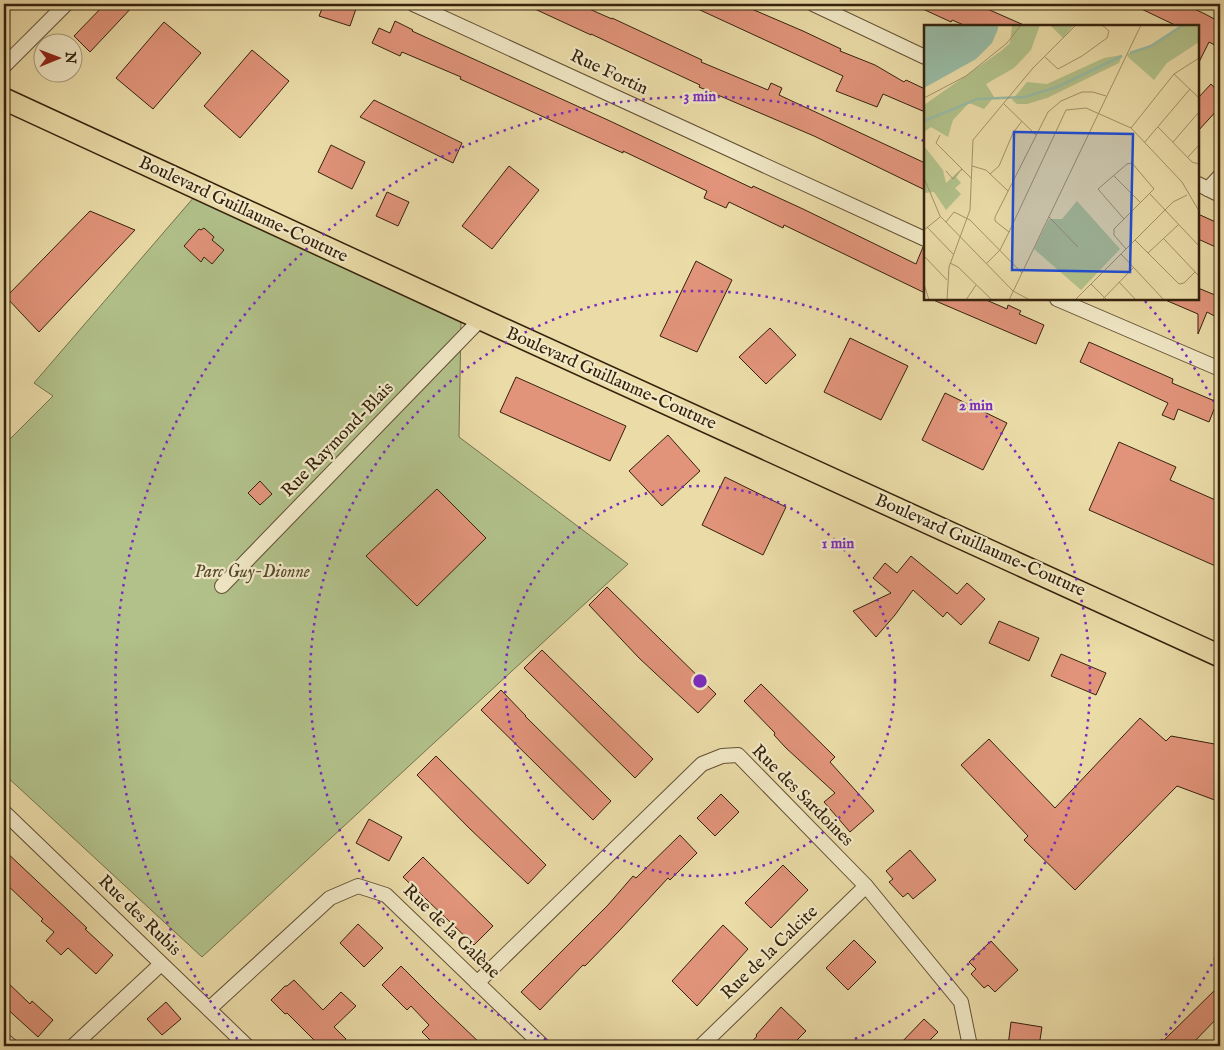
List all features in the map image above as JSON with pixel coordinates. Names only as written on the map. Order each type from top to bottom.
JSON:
[{"type":"main road","name":"Boulevard Guillaume-Couture","points":[[4,99],[1220,656]]},
{"type":"street","points":[[4,66],[66,4]]},
{"type":"street","name":"Rue Fortin","points":[[413,4],[924,239]]},
{"type":"street","points":[[813,4],[924,56]]},
{"type":"street","points":[[1209,189],[1220,176]]},
{"type":"street","points":[[1059,300],[1220,369]]},
{"type":"street","name":"Rue Raymond-Blais","points":[[222,586],[481,319]]},
{"type":"street","name":"Rue des Sardoines","points":[[477,983],[702,764],[722,756],[738,755],[866,886],[961,1002],[970,1046]]},
{"type":"street","name":"Rue des Rubis","points":[[4,812],[247,1046]]},
{"type":"street","name":"Rue de la Galène","points":[[209,1010],[330,898],[358,886],[386,895],[543,1046]]},
{"type":"street","name":"Rue de la Calcite","points":[[700,1046],[866,886]]},
{"type":"street","points":[[73,1046],[162,964]]},
{"type":"street","points":[[4,1040],[11,1046]]},
{"type":"green space","name":"Parc Guy-Dionne","points":[[195,196],[461,320],[459,437],[628,564],[202,957],[4,774],[4,445],[53,396],[34,383]]},
{"type":"building","points":[[105,4],[135,4],[90,52],[82,44],[82,32],[78,32]]},
{"type":"building","points":[[324,4],[349,4],[357,6],[350,26],[319,16]]},
{"type":"building","points":[[524,4],[578,4],[702,60],[701,62],[768,90],[771,83],[782,88],[779,95],[924,163],[924,190],[814,136],[699,87],[700,85]]},
{"type":"building","points":[[687,4],[740,4],[803,31],[841,49],[840,51],[875,65],[904,82],[906,80],[924,89],[924,112],[883,94],[877,107],[836,91],[843,76]]},
{"type":"building","points":[[912,4],[976,4],[1024,25],[964,25],[952,20],[951,22]]},
{"type":"building","points":[[1131,4],[1184,4],[1205,14],[1220,22],[1220,48],[1209,42],[1199,62],[1199,25],[1175,25]]},
{"type":"building","points":[[395,21],[412,31],[752,188],[753,186],[803,209],[916,264],[923,247],[924,293],[784,225],[783,228],[729,202],[726,208],[704,198],[707,191],[623,151],[623,153],[460,79],[461,77],[402,52],[400,56],[372,43],[379,28],[390,33]]},
{"type":"building","points":[[164,22],[201,53],[153,109],[116,78]]},
{"type":"building","points":[[252,50],[289,81],[240,138],[204,106]]},
{"type":"building","points":[[1211,84],[1220,94],[1220,107],[1199,130],[1199,97]]},
{"type":"building","points":[[374,100],[462,143],[453,163],[360,117]]},
{"type":"building","points":[[331,145],[365,162],[352,189],[318,172]]},
{"type":"building","points":[[509,166],[539,190],[492,249],[462,226]]},
{"type":"building","points":[[387,192],[409,202],[398,226],[376,216]]},
{"type":"building","points":[[90,211],[135,230],[39,332],[6,297]]},
{"type":"building","points":[[1199,214],[1220,224],[1220,249],[1199,239]]},
{"type":"building","points":[[204,228],[214,237],[212,240],[224,250],[212,264],[204,257],[201,262],[184,246],[199,229]]},
{"type":"building","points":[[696,261],[732,280],[697,352],[660,336]]},
{"type":"building","points":[[1199,288],[1220,297],[1220,319],[1207,312],[1198,334],[1198,314],[1165,300],[1199,300]]},
{"type":"building","points":[[933,300],[986,300],[1007,309],[1008,305],[1021,311],[1019,314],[1044,325],[1036,344]]},
{"type":"building","points":[[770,328],[796,355],[766,384],[739,357]]},
{"type":"building","points":[[850,338],[908,366],[881,420],[824,392]]},
{"type":"building","points":[[1089,342],[1173,379],[1172,383],[1217,402],[1209,422],[1178,409],[1174,420],[1162,415],[1168,403],[1080,362]]},
{"type":"building","points":[[516,377],[626,426],[610,461],[500,412]]},
{"type":"building","points":[[945,393],[1007,423],[983,470],[922,440]]},
{"type":"building","points":[[668,435],[700,471],[662,506],[629,471]]},
{"type":"building","points":[[1119,442],[1176,467],[1170,480],[1220,502],[1220,568],[1089,510]]},
{"type":"building","points":[[725,477],[786,507],[763,555],[702,525]]},
{"type":"building","points":[[260,481],[272,494],[260,505],[248,493]]},
{"type":"building","points":[[437,489],[486,538],[417,606],[366,556]]},
{"type":"building","points":[[911,556],[957,594],[967,583],[985,599],[961,625],[947,612],[943,617],[913,590],[876,637],[853,611],[891,593],[873,578],[885,563],[897,573]]},
{"type":"building","points":[[607,587],[716,694],[698,713],[639,658],[589,605]]},
{"type":"building","points":[[999,621],[1039,638],[1029,661],[989,643]]},
{"type":"building","points":[[542,650],[653,759],[635,778],[524,668]]},
{"type":"building","points":[[1061,654],[1106,673],[1096,695],[1051,676]]},
{"type":"building","points":[[761,684],[835,757],[830,762],[874,811],[850,832],[824,802],[835,793],[786,748],[774,735],[775,733],[744,701]]},
{"type":"building","points":[[501,690],[611,801],[593,820],[481,710]]},
{"type":"building","points":[[1140,718],[1166,741],[1171,736],[1220,745],[1220,802],[1177,786],[1075,890],[1024,840],[1028,836],[961,765],[989,739],[1055,808]]},
{"type":"building","points":[[436,756],[546,865],[528,884],[417,775]]},
{"type":"building","points":[[721,794],[739,812],[715,836],[697,818]]},
{"type":"building","points":[[369,819],[402,837],[389,861],[356,843]]},
{"type":"building","points":[[680,835],[697,853],[670,880],[668,878],[619,931],[540,1010],[521,992],[608,905],[633,876],[636,878]]},
{"type":"building","points":[[4,850],[113,955],[96,974],[68,948],[61,955],[46,941],[54,932],[4,882]]},
{"type":"building","points":[[910,850],[936,880],[913,899],[908,893],[903,897],[889,882],[893,879],[886,871]]},
{"type":"building","points":[[423,857],[493,926],[474,945],[403,877]]},
{"type":"building","points":[[783,865],[808,890],[771,928],[745,903]]},
{"type":"building","points":[[358,924],[383,948],[364,967],[340,943]]},
{"type":"building","points":[[723,925],[748,949],[697,1006],[672,981]]},
{"type":"building","points":[[854,940],[876,962],[848,990],[826,968]]},
{"type":"building","points":[[991,941],[1018,970],[995,992],[988,985],[984,988],[971,974],[976,969],[969,962]]},
{"type":"building","points":[[401,966],[483,1046],[436,1046],[422,1032],[429,1025],[411,1006],[407,1010],[382,985]]},
{"type":"building","points":[[4,979],[30,1004],[32,1001],[53,1020],[38,1037],[4,1006]]},
{"type":"building","points":[[294,980],[323,1010],[341,992],[356,1006],[334,1027],[346,1039],[339,1046],[320,1046],[271,1000]]},
{"type":"building","points":[[1220,985],[1220,1015],[1190,1046],[1158,1046]]},
{"type":"building","points":[[166,1002],[181,1019],[162,1035],[147,1019]]},
{"type":"building","points":[[781,1007],[806,1031],[791,1046],[748,1046],[756,1035]]},
{"type":"building","points":[[924,1019],[938,1032],[924,1046],[898,1046]]},
{"type":"building","points":[[1011,1022],[1042,1027],[1039,1046],[1008,1046]]}]
